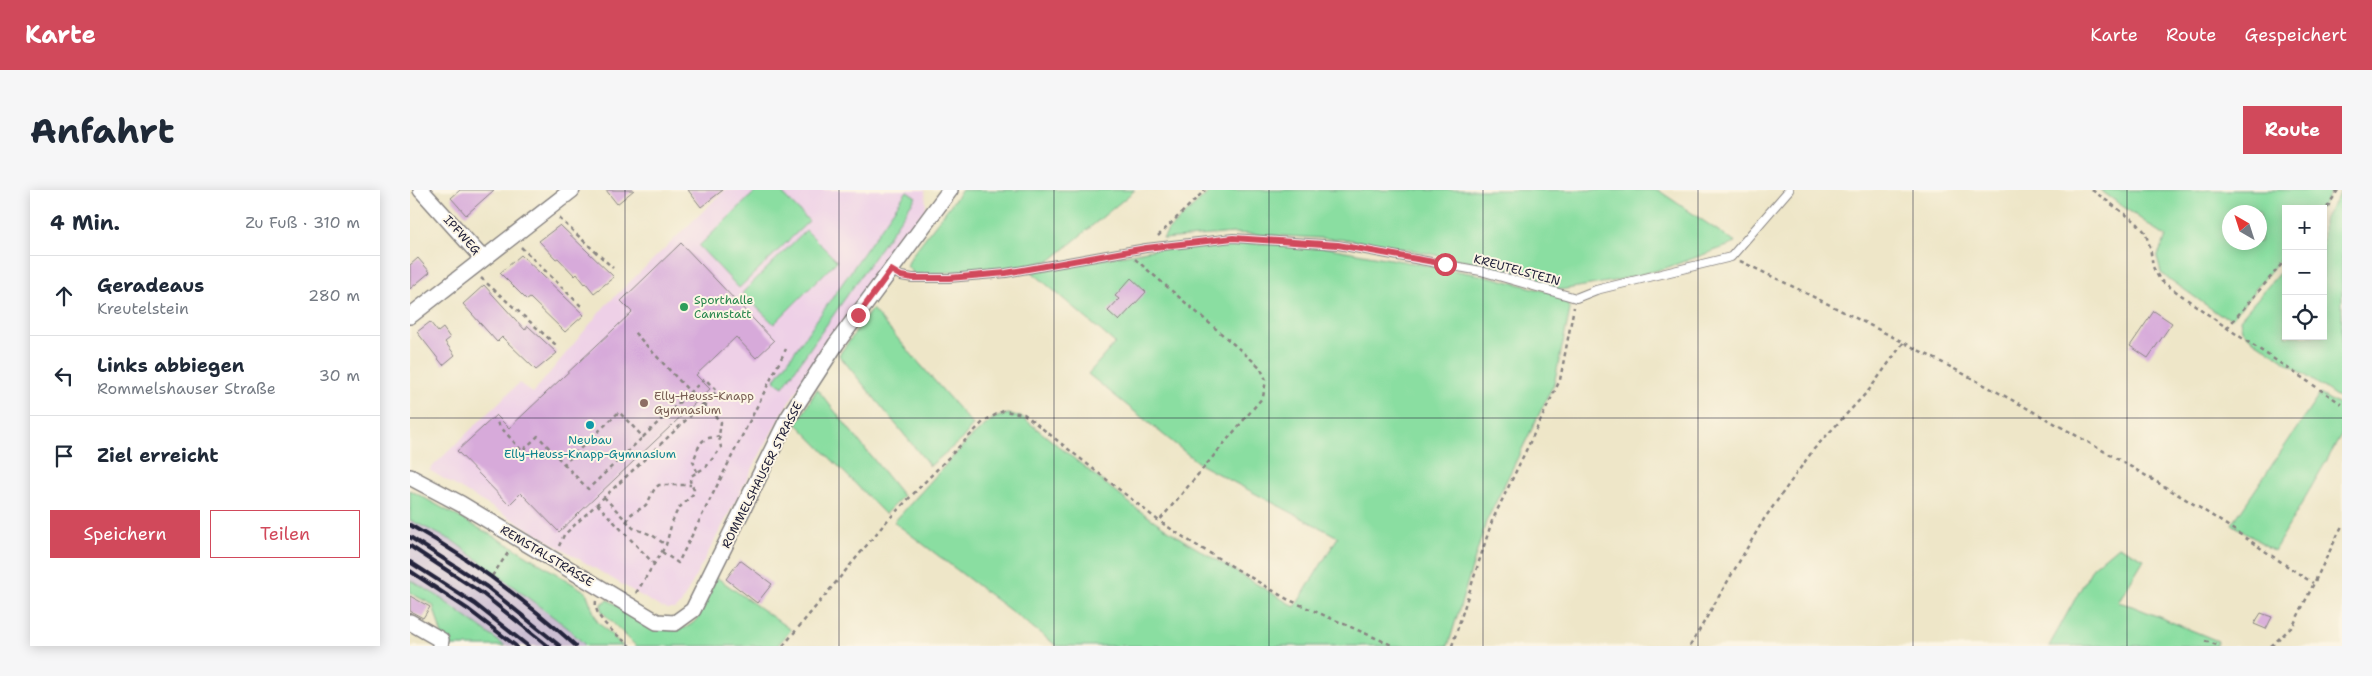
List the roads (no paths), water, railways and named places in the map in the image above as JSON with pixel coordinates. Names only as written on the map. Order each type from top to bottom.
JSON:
[{"type":"street","name":"IPFWEG","points":[[421,190],[483,259]]},
{"type":"street","points":[[410,316],[572,190]]},
{"type":"street","name":"ROMMELSHAUSER STRASSE","points":[[685,618],[693,610],[788,418],[836,344],[946,192]]},
{"type":"street","name":"REMSTALSTRASSE","points":[[410,476],[461,504],[657,622],[676,623],[685,618]]},
{"type":"street","points":[[410,622],[441,640],[440,646]]},
{"type":"lane","name":"KREUTELSTEIN","points":[[891,270],[901,276],[913,278],[949,278],[1006,273],[1125,251],[1233,238],[1338,245],[1481,271],[1576,298],[1596,290],[1730,257],[1789,190]]},
{"type":"railway","points":[[410,525],[433,538],[497,581],[576,646]]},
{"type":"railway","points":[[410,537],[487,587],[560,646]]},
{"type":"railway","points":[[410,546],[483,594],[548,646]]},
{"type":"railway","points":[[410,562],[475,604],[528,646]]},
{"type":"railway","points":[[410,571],[469,610],[516,646]]},
{"type":"place","name":"Sporthalle Cannstatt","points":[[684,307]]},
{"type":"place","name":"Elly-Heuss-Knapp Gymnasium","points":[[644,403]]},
{"type":"place","name":"Neubau Elly-Heuss-Knapp-Gymnasium","points":[[590,425]]}]
